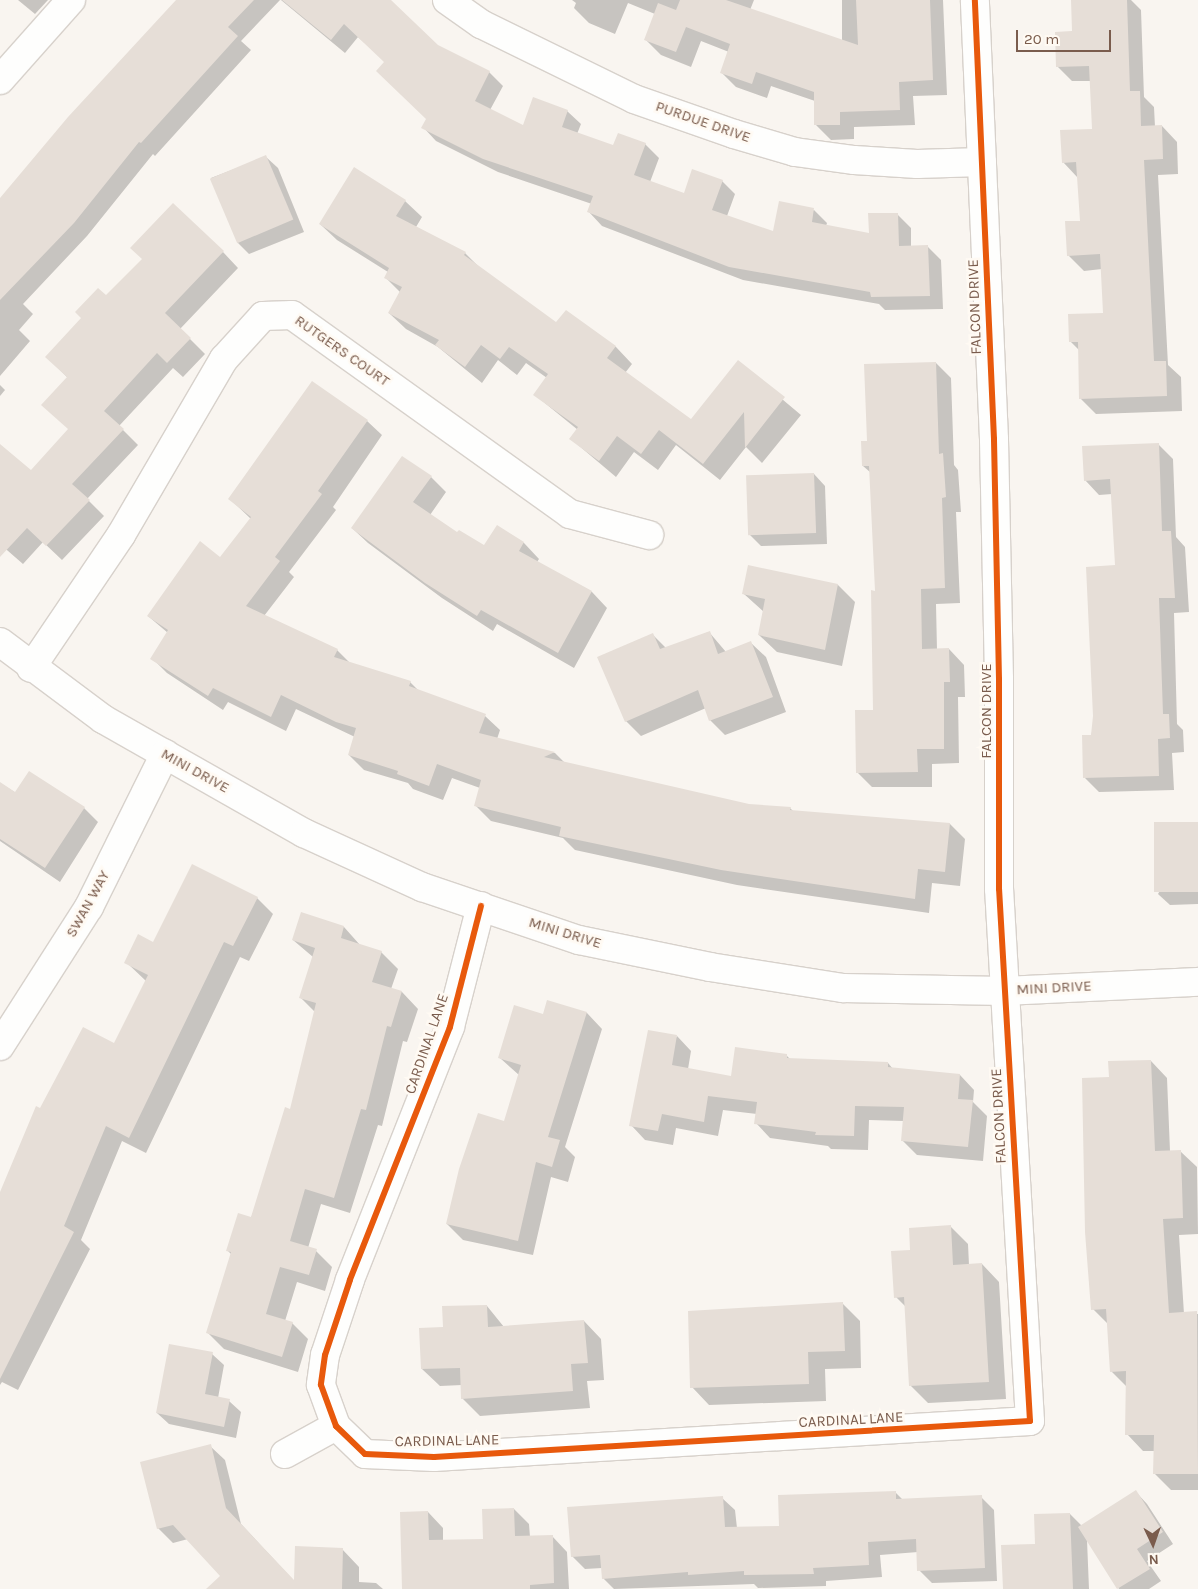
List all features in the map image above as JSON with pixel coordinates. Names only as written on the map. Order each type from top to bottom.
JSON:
[{"type":"street","points":[[0,80],[71,0]]},
{"type":"street","name":"PURDUE DRIVE","points":[[447,0],[480,24],[634,99],[734,134],[795,152],[854,160],[917,164],[982,162]]},
{"type":"street","name":"FALCON DRIVE","points":[[975,0],[994,439],[1000,679],[999,888],[1030,1421]]},
{"type":"street","name":"RUTGERS COURT","points":[[31,668],[121,535],[224,359],[263,316],[292,315],[570,514],[649,535]]},
{"type":"street","name":"MINI DRIVE","points":[[0,642],[31,668],[103,719],[304,833],[422,887],[580,940],[710,967],[843,988],[1004,990],[1198,982]]},
{"type":"street","name":"SWAN WAY","points":[[0,1046],[89,907],[165,754]]},
{"type":"street","name":"CARDINAL LANE","points":[[481,906],[450,1027],[350,1280],[325,1355],[321,1385],[336,1426],[364,1454],[434,1457],[1030,1421]]},
{"type":"street","points":[[285,1454],[336,1426]]},
{"type":"building","points":[[176,0],[254,0],[228,27],[238,36],[141,143],[139,142],[74,223],[0,300],[0,198],[68,117]]},
{"type":"building","points":[[282,0],[391,0],[438,45],[490,71],[475,101],[523,125],[533,97],[568,110],[562,127],[613,145],[618,133],[646,143],[634,175],[684,193],[692,169],[723,180],[712,210],[773,231],[779,201],[814,208],[812,222],[869,233],[868,213],[898,213],[899,246],[928,245],[930,296],[871,297],[870,292],[729,267],[587,212],[593,196],[483,159],[421,128],[426,119],[376,71],[384,62],[344,24],[331,40]]},
{"type":"building","points":[[680,0],[726,0],[858,45],[856,0],[930,0],[933,80],[899,82],[900,110],[840,112],[840,125],[814,125],[814,92],[756,72],[752,84],[720,73],[730,44],[686,27],[676,52],[644,40],[658,3],[676,10]]},
{"type":"building","points":[[1071,0],[1127,0],[1130,91],[1140,91],[1141,126],[1162,125],[1163,159],[1144,160],[1154,361],[1166,361],[1167,396],[1079,399],[1078,342],[1069,342],[1068,314],[1103,313],[1100,254],[1067,256],[1065,221],[1080,221],[1076,162],[1062,163],[1060,130],[1092,129],[1089,66],[1056,67],[1055,32],[1072,31]]},
{"type":"building","points":[[266,155],[293,219],[237,243],[210,179]]},
{"type":"building","points":[[354,167],[406,200],[396,216],[466,252],[464,255],[556,322],[566,310],[616,346],[607,358],[691,419],[738,360],[785,397],[745,448],[744,412],[703,464],[659,430],[641,454],[617,436],[599,461],[569,439],[578,427],[533,395],[548,374],[509,347],[500,359],[481,345],[465,367],[435,345],[439,340],[388,313],[402,287],[384,278],[389,268],[319,224]]},
{"type":"building","points":[[173,203],[224,251],[165,313],[191,338],[167,363],[157,353],[104,411],[124,429],[72,484],[90,500],[46,546],[27,528],[0,557],[0,444],[31,470],[68,429],[41,405],[67,377],[45,357],[81,318],[75,312],[98,288],[106,295],[142,259],[130,248]]},
{"type":"building","points":[[936,362],[939,454],[943,453],[946,497],[942,498],[945,588],[921,589],[922,649],[949,648],[950,682],[944,682],[944,749],[917,749],[918,772],[856,773],[855,710],[873,710],[871,590],[875,591],[869,466],[862,466],[861,441],[867,441],[864,364]]},
{"type":"building","points":[[312,381],[368,420],[318,491],[322,494],[275,557],[280,561],[246,606],[338,649],[334,657],[411,681],[409,686],[486,714],[479,733],[555,752],[544,757],[749,804],[791,807],[790,810],[950,823],[945,872],[918,869],[915,899],[721,870],[559,836],[561,827],[474,806],[481,780],[437,764],[429,786],[397,774],[398,771],[348,755],[356,728],[336,722],[281,695],[271,717],[213,688],[208,696],[150,659],[168,630],[147,616],[200,541],[220,557],[251,517],[228,499]]},
{"type":"building","points":[[1159,443],[1162,531],[1171,531],[1175,598],[1159,598],[1163,714],[1169,714],[1170,738],[1158,739],[1159,776],[1083,778],[1082,735],[1091,735],[1093,716],[1086,567],[1115,565],[1110,479],[1084,481],[1082,446]]},
{"type":"building","points":[[402,456],[432,476],[413,502],[457,532],[459,530],[484,545],[497,525],[524,542],[519,551],[592,591],[558,653],[481,610],[477,616],[425,583],[351,528]]},
{"type":"building","points":[[814,473],[816,533],[748,535],[746,475]]},
{"type":"building","points":[[748,565],[838,584],[825,650],[758,635],[765,599],[742,594]]},
{"type":"building","points":[[710,631],[718,654],[751,641],[773,697],[709,721],[698,690],[625,722],[597,657],[653,633],[660,649]]},
{"type":"building","points":[[29,771],[85,807],[45,868],[0,839],[0,782],[15,792]]},
{"type":"building","points":[[1154,822],[1198,822],[1198,892],[1154,892]]},
{"type":"building","points":[[192,864],[258,897],[233,946],[224,942],[129,1138],[106,1126],[64,1226],[74,1232],[0,1379],[0,1192],[36,1106],[40,1108],[83,1027],[114,1043],[148,975],[124,963],[138,934],[153,942]]},
{"type":"building","points":[[301,912],[344,926],[341,938],[382,951],[372,982],[402,991],[391,1027],[387,1026],[366,1110],[361,1109],[334,1198],[305,1189],[290,1241],[317,1249],[309,1275],[280,1267],[266,1314],[293,1322],[282,1357],[206,1333],[231,1252],[226,1251],[238,1213],[251,1217],[285,1107],[290,1109],[316,1003],[299,998],[315,948],[292,940]]},
{"type":"building","points":[[547,1000],[587,1012],[548,1137],[560,1140],[552,1167],[536,1162],[518,1241],[446,1224],[459,1169],[478,1113],[504,1121],[521,1065],[498,1058],[514,1005],[543,1014]]},
{"type":"building","points":[[648,1030],[677,1035],[672,1065],[731,1076],[735,1047],[787,1054],[787,1058],[888,1062],[888,1067],[960,1074],[958,1099],[973,1100],[968,1147],[901,1141],[904,1107],[855,1106],[854,1136],[815,1135],[816,1132],[754,1124],[757,1102],[708,1096],[704,1122],[662,1114],[658,1131],[629,1126]]},
{"type":"building","points":[[1151,1060],[1155,1151],[1181,1150],[1183,1218],[1163,1219],[1169,1313],[1197,1311],[1198,1474],[1153,1474],[1154,1435],[1125,1435],[1126,1371],[1110,1372],[1106,1309],[1091,1310],[1085,1232],[1082,1078],[1109,1077],[1108,1061]]},
{"type":"building","points":[[951,1225],[953,1265],[982,1263],[989,1382],[909,1386],[904,1297],[894,1298],[891,1251],[910,1250],[909,1228]]},
{"type":"building","points":[[843,1302],[845,1351],[808,1352],[809,1384],[690,1388],[688,1311]]},
{"type":"building","points":[[487,1305],[488,1327],[584,1320],[588,1363],[571,1364],[573,1391],[461,1399],[460,1368],[421,1369],[419,1328],[443,1327],[442,1306]]},
{"type":"building","points":[[169,1344],[213,1352],[205,1394],[230,1399],[224,1427],[156,1413]]},
{"type":"building","points":[[211,1444],[226,1508],[294,1580],[295,1546],[343,1548],[342,1589],[206,1589],[220,1576],[173,1525],[157,1529],[140,1462]]},
{"type":"building","points":[[1136,1490],[1163,1532],[1137,1549],[1150,1569],[1117,1589],[1078,1527]]},
{"type":"building","points":[[896,1491],[896,1499],[982,1495],[985,1568],[917,1571],[916,1539],[868,1542],[869,1565],[813,1568],[814,1574],[744,1575],[744,1571],[688,1575],[688,1572],[602,1579],[600,1555],[571,1557],[567,1507],[723,1496],[725,1527],[779,1526],[778,1495]]},
{"type":"building","points":[[514,1508],[515,1536],[553,1535],[554,1583],[530,1585],[530,1589],[402,1589],[400,1512],[428,1511],[429,1540],[483,1539],[482,1509]]},
{"type":"building","points":[[1070,1513],[1073,1589],[1003,1589],[1001,1545],[1035,1544],[1034,1514]]},
{"type":"cycle path","points":[[481,906],[450,1027],[350,1280],[325,1355],[321,1385],[336,1426],[365,1454],[434,1457],[1030,1421],[999,889],[999,679],[994,439],[975,0]]}]
